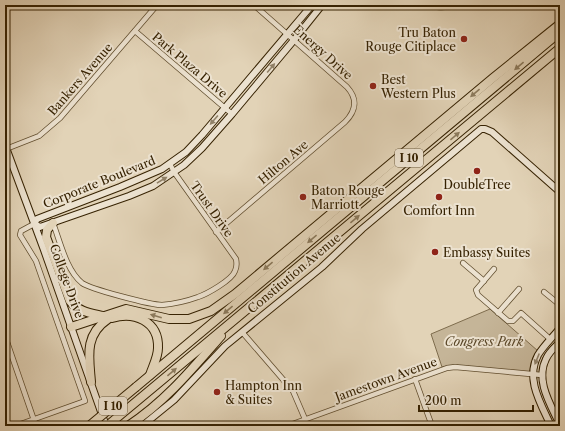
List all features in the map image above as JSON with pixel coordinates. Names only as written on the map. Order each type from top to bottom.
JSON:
[{"type":"highway","points":[[91,382],[90,343],[96,330],[106,318],[122,309],[129,309],[164,318],[182,320],[196,317],[211,311],[235,294],[481,88],[560,24]]},
{"type":"highway","name":"I 10","points":[[89,426],[560,32]]},
{"type":"highway","name":"I 10","points":[[106,426],[560,48]]},
{"type":"highway","points":[[54,223],[47,230],[46,237],[70,301],[76,308],[86,313],[106,318]]},
{"type":"highway","points":[[72,329],[106,318],[122,315],[130,315],[141,318],[150,326],[156,336],[158,349],[150,375]]},
{"type":"highway","points":[[130,425],[151,410],[171,392],[239,316]]},
{"type":"street","name":"Bankers Avenue","points":[[5,148],[39,136],[49,129],[157,5]]},
{"type":"street","name":"Energy Drive","points":[[254,5],[347,87],[355,102]]},
{"type":"street","name":"Corporate Boulevard","points":[[312,5],[288,35],[186,152],[170,164],[140,179],[37,219],[34,224],[40,227],[54,223],[126,197],[152,186],[184,165],[202,148],[232,114],[322,5]]},
{"type":"street","points":[[428,5],[435,7],[449,7],[454,5]]},
{"type":"street","name":"Park Plaza Drive","points":[[135,31],[232,114]]},
{"type":"street","points":[[256,72],[255,81],[257,84]]},
{"type":"street","name":"Hilton Ave","points":[[216,232],[345,122],[353,113],[355,102]]},
{"type":"street","name":"Constitution Avenue","points":[[142,426],[174,400],[216,354],[318,271],[362,229],[477,132],[485,129],[492,132],[560,192]]},
{"type":"street","name":"College Drive","points":[[5,148],[34,224],[106,426]]},
{"type":"street","points":[[184,165],[183,160],[186,152]]},
{"type":"street","name":"Trust Drive","points":[[54,223],[69,267],[74,275],[83,283],[93,288],[146,303],[161,305],[198,297],[226,281],[235,273],[237,266],[236,259],[174,172],[170,164]]},
{"type":"street","points":[[126,197],[126,190],[140,179]]},
{"type":"street","points":[[113,202],[120,192],[120,187]]},
{"type":"street","points":[[84,201],[84,212]]},
{"type":"street","points":[[15,426],[85,401],[36,261],[20,235],[21,230],[34,224]]},
{"type":"street","points":[[463,263],[484,281]]},
{"type":"street","points":[[494,269],[476,290],[476,294],[509,322],[513,321],[521,313],[550,339]]},
{"type":"street","points":[[498,313],[518,289]]},
{"type":"street","points":[[544,292],[560,305]]},
{"type":"street","points":[[551,426],[536,393],[533,375],[537,357],[560,328]]},
{"type":"street","points":[[242,332],[293,391],[305,420]]},
{"type":"street","points":[[5,336],[36,426]]},
{"type":"street","points":[[560,342],[546,359],[542,375],[545,391],[560,425]]},
{"type":"street","name":"Jamestown Avenue","points":[[287,426],[415,379],[453,367],[542,375]]},
{"type":"street","points":[[415,379],[432,426]]},
{"type":"green space","name":"Congress Park","points":[[490,309],[538,351],[531,370],[528,372],[454,365],[442,367],[431,334]]},
{"type":"place","name":"Tru Baton Rouge Citiplace","points":[[464,39]]},
{"type":"place","name":"Best Western Plus","points":[[373,86]]},
{"type":"place","name":"DoubleTree","points":[[477,171]]},
{"type":"place","name":"Baton Rouge Marriott","points":[[303,197]]},
{"type":"place","name":"Comfort Inn","points":[[439,197]]},
{"type":"place","name":"Embassy Suites","points":[[435,252]]},
{"type":"place","name":"Hampton Inn & Suites","points":[[217,392]]}]
